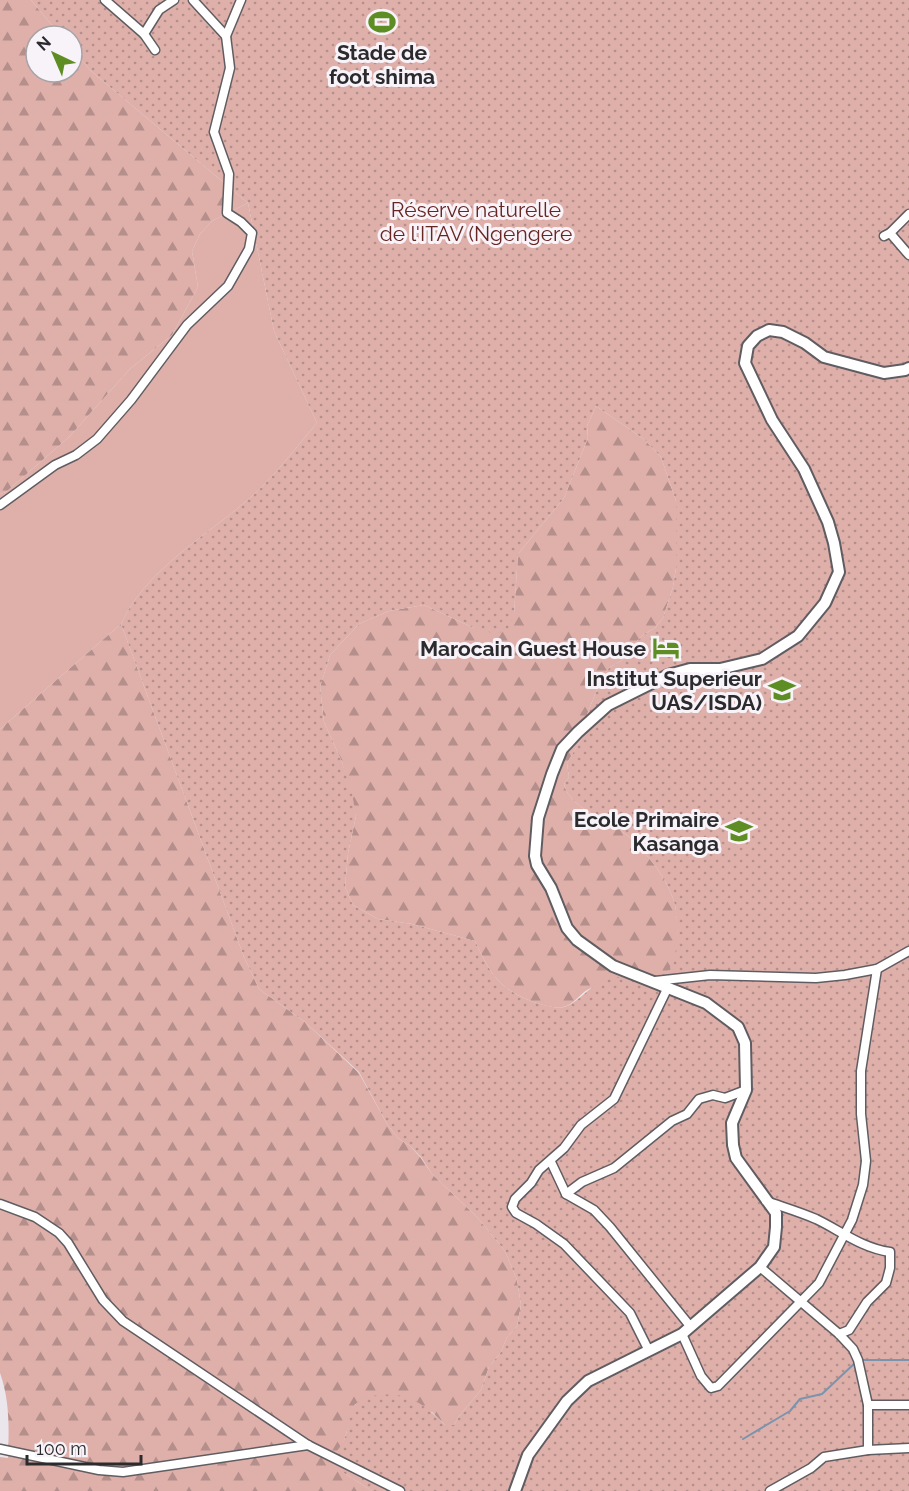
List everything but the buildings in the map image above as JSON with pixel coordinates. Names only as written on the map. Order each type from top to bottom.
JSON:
[{"type":"street","points":[[105,0],[144,34],[155,50]]},
{"type":"street","points":[[144,34],[159,10],[174,0]]},
{"type":"street","points":[[193,0],[226,36]]},
{"type":"street","points":[[0,505],[55,465],[76,455],[97,439],[131,400],[187,325],[228,286],[249,249],[252,232],[242,222],[227,213],[230,174],[213,132],[230,68],[226,36],[241,0]]},
{"type":"street","points":[[909,214],[887,235],[909,255]]},
{"type":"street","points":[[515,1491],[528,1455],[567,1401],[588,1381],[686,1330],[760,1267],[774,1246],[776,1227],[776,1213],[736,1158],[733,1145],[732,1123],[746,1090],[745,1043],[738,1027],[706,1003],[614,966],[577,940],[567,928],[551,888],[537,865],[535,856],[538,818],[552,774],[562,749],[608,705],[668,675],[690,669],[720,669],[762,659],[798,636],[825,603],[839,572],[828,522],[804,469],[772,420],[745,363],[748,346],[757,336],[769,330],[783,332],[805,343],[824,357],[884,373],[909,368]]},
{"type":"street","points":[[654,981],[710,975],[816,978],[845,975],[877,969],[909,951]]},
{"type":"street","points":[[551,1162],[566,1194],[594,1210],[610,1227],[686,1330],[701,1376],[711,1388],[718,1386],[819,1283],[844,1236],[860,1195],[867,1161],[861,1114],[861,1071],[877,969]]},
{"type":"street","points":[[649,1351],[630,1312],[564,1244],[516,1213],[512,1207],[515,1199],[531,1183],[539,1170],[551,1162],[581,1125],[614,1099],[668,987]]},
{"type":"street","points":[[566,1194],[582,1182],[614,1168],[672,1121],[687,1114],[699,1099],[713,1095],[725,1098],[746,1090]]},
{"type":"street","points":[[766,1201],[817,1220],[844,1236],[890,1252],[891,1269],[886,1283],[867,1302],[849,1330],[839,1334]]},
{"type":"street","points":[[0,1204],[35,1217],[59,1233],[68,1243],[103,1300],[123,1320],[308,1445],[400,1491]]},
{"type":"street","points":[[760,1267],[839,1334],[853,1349],[858,1360],[868,1405],[868,1450]]},
{"type":"street","points":[[868,1405],[909,1405]]},
{"type":"street","points":[[0,1449],[99,1470],[123,1472],[308,1445]]},
{"type":"street","points":[[770,1491],[811,1468],[824,1456],[868,1450],[909,1448]]},
{"type":"green space","points":[[0,0],[31,0],[51,24],[24,24],[24,84],[84,84],[84,63],[248,203],[212,221],[200,234],[192,251],[198,287],[172,335],[130,369],[69,437],[6,492],[0,494]]},
{"type":"green space","name":"Réserve naturelle de l'ITAV (Ngengere","points":[[31,0],[909,0],[909,1491],[372,1491],[344,1473],[335,1453],[346,1436],[354,1406],[365,1398],[390,1394],[406,1397],[426,1408],[445,1425],[454,1425],[481,1390],[489,1367],[501,1352],[507,1337],[517,1326],[521,1305],[517,1280],[505,1251],[477,1217],[432,1174],[421,1157],[398,1138],[387,1124],[359,1072],[305,1022],[259,989],[244,957],[121,624],[132,604],[162,569],[261,488],[317,423],[274,331],[248,203],[84,63],[84,24],[51,24]],"holes":[[[596,406],[645,440],[661,457],[676,501],[676,568],[673,587],[663,618],[655,628],[635,643],[630,653],[610,667],[602,677],[584,722],[582,738],[567,763],[569,777],[564,784],[572,799],[624,833],[643,851],[659,872],[675,905],[677,923],[675,956],[667,972],[660,976],[606,980],[569,1005],[554,1007],[524,998],[505,987],[486,963],[475,941],[412,924],[378,919],[353,905],[345,887],[348,853],[356,816],[352,793],[342,762],[324,722],[320,687],[330,655],[359,624],[389,611],[424,605],[474,628],[496,634],[509,629],[514,614],[518,554],[564,498],[588,438],[587,426]]]},
{"type":"green space","points":[[248,203],[274,331],[317,423],[261,488],[162,569],[132,604],[121,624],[0,729],[0,494],[6,492],[69,437],[130,369],[172,335],[198,287],[192,251],[200,234],[212,221]]},
{"type":"green space","points":[[596,406],[645,440],[661,457],[676,501],[676,568],[673,587],[663,618],[655,628],[635,643],[630,653],[610,667],[602,677],[584,722],[582,738],[567,763],[569,777],[564,784],[572,799],[624,833],[643,851],[659,872],[675,905],[677,946],[674,962],[667,973],[655,978],[626,980],[596,986],[570,1004],[557,1008],[524,998],[505,987],[486,963],[475,941],[412,924],[378,919],[353,905],[345,887],[348,853],[356,816],[342,762],[324,722],[320,687],[330,655],[359,624],[389,611],[424,605],[474,628],[514,614],[518,554],[564,498],[588,438],[587,426]]},
{"type":"green space","points":[[121,624],[244,957],[259,989],[305,1022],[359,1073],[387,1124],[398,1138],[410,1146],[421,1158],[432,1174],[477,1217],[505,1251],[517,1280],[521,1305],[517,1326],[507,1337],[501,1352],[489,1367],[481,1390],[454,1425],[445,1425],[432,1412],[355,1404],[343,1444],[344,1473],[372,1491],[0,1491],[0,1457],[8,1458],[9,1436],[7,1405],[0,1373],[0,729]]},
{"type":"waterway","points":[[861,1360],[909,1360]]},
{"type":"waterway","points":[[743,1439],[790,1411],[800,1399],[822,1394],[856,1362]]},
{"type":"place","name":"Stade de foot shima","points":[[382,22]]},
{"type":"place","name":"Marocain Guest House","points":[[666,648]]},
{"type":"place","name":"Institut Superieur UAS/ISDA)","points":[[782,690]]},
{"type":"place","name":"Ecole Primaire Kasanga","points":[[739,831]]}]
